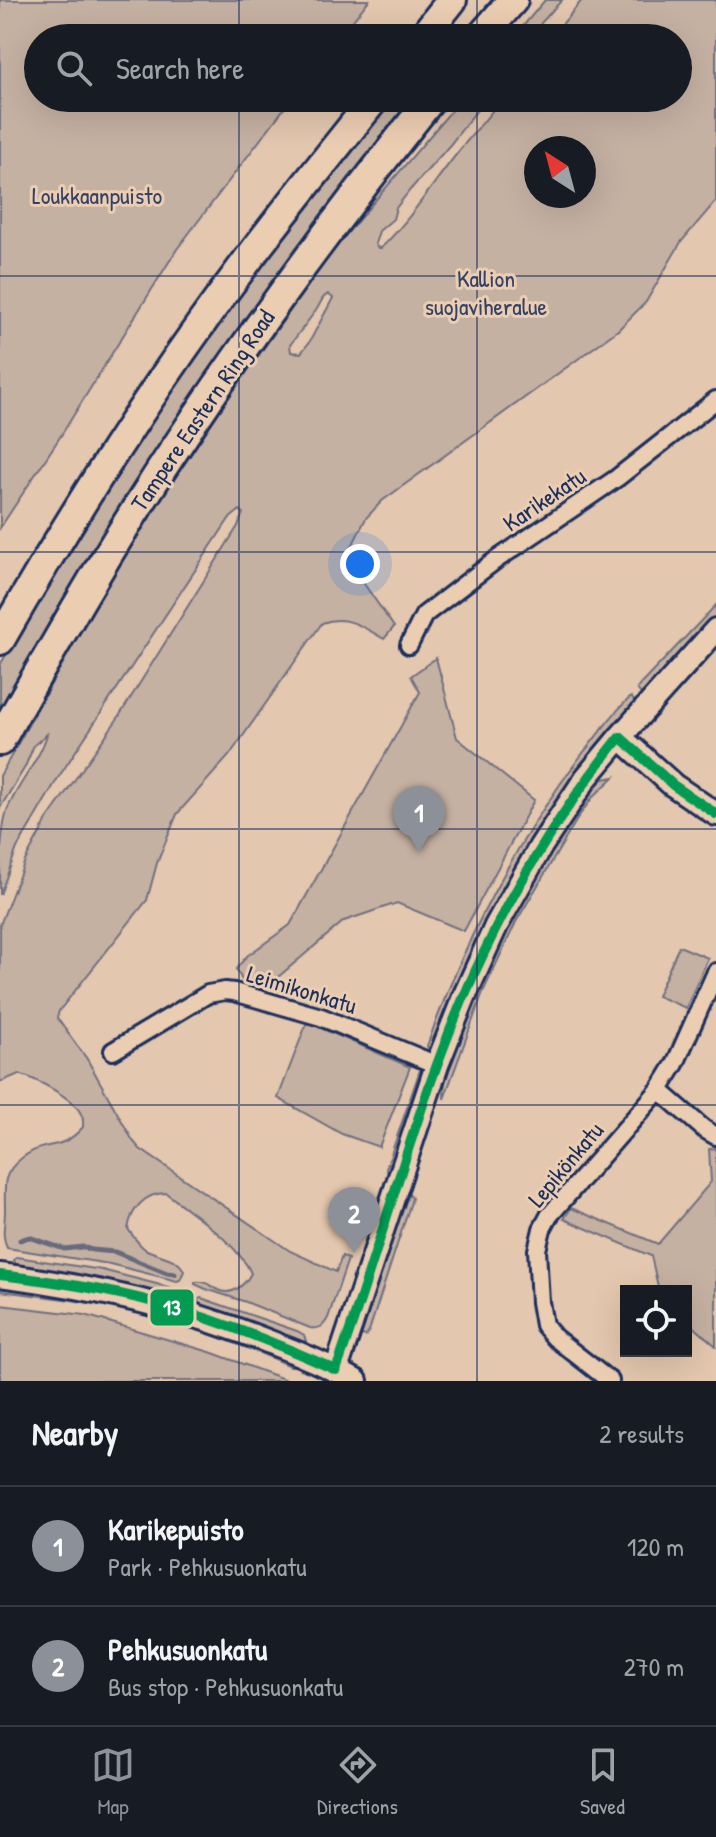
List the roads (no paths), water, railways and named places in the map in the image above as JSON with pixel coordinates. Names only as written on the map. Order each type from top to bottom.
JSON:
[{"type":"highway","points":[[433,24],[452,0]]},
{"type":"highway","points":[[492,24],[513,0]]},
{"type":"highway","name":"Tampere Eastern Ring Road","points":[[0,640],[51,552],[152,394],[246,262],[364,112]]},
{"type":"highway","name":"Tampere Eastern Ring Road","points":[[0,741],[93,576],[187,428],[283,289],[421,112]]},
{"type":"main road","points":[[0,1275],[79,1286],[180,1310],[234,1328],[346,1375],[437,1065],[481,958],[520,882],[563,810],[620,737],[716,630]]},
{"type":"main road","points":[[620,737],[673,785],[716,814]]},
{"type":"street","name":"Karikekatu","points":[[409,645],[424,615],[496,560],[617,478],[716,400]]},
{"type":"street","name":"Lepikönkatu","points":[[610,1381],[555,1338],[544,1325],[538,1240],[557,1206],[659,1090],[675,1064],[716,972]]},
{"type":"street","name":"Leimikonkatu","points":[[113,1051],[208,994],[225,991],[321,1017],[437,1065]]},
{"type":"street","points":[[659,1090],[716,1136]]},
{"type":"waterway","points":[[20,1240],[29,1237],[64,1249],[83,1247],[115,1252],[175,1274]]},
{"type":"place","name":"Karikepuisto","points":[[419,852]]},
{"type":"place","name":"Pehkusuonkatu","points":[[354,1253]]},
{"type":"park label","name":"Loukkaanpuisto","points":[[97,195]]},
{"type":"park label","name":"Kallion suojaviheralue","points":[[486,292]]}]
